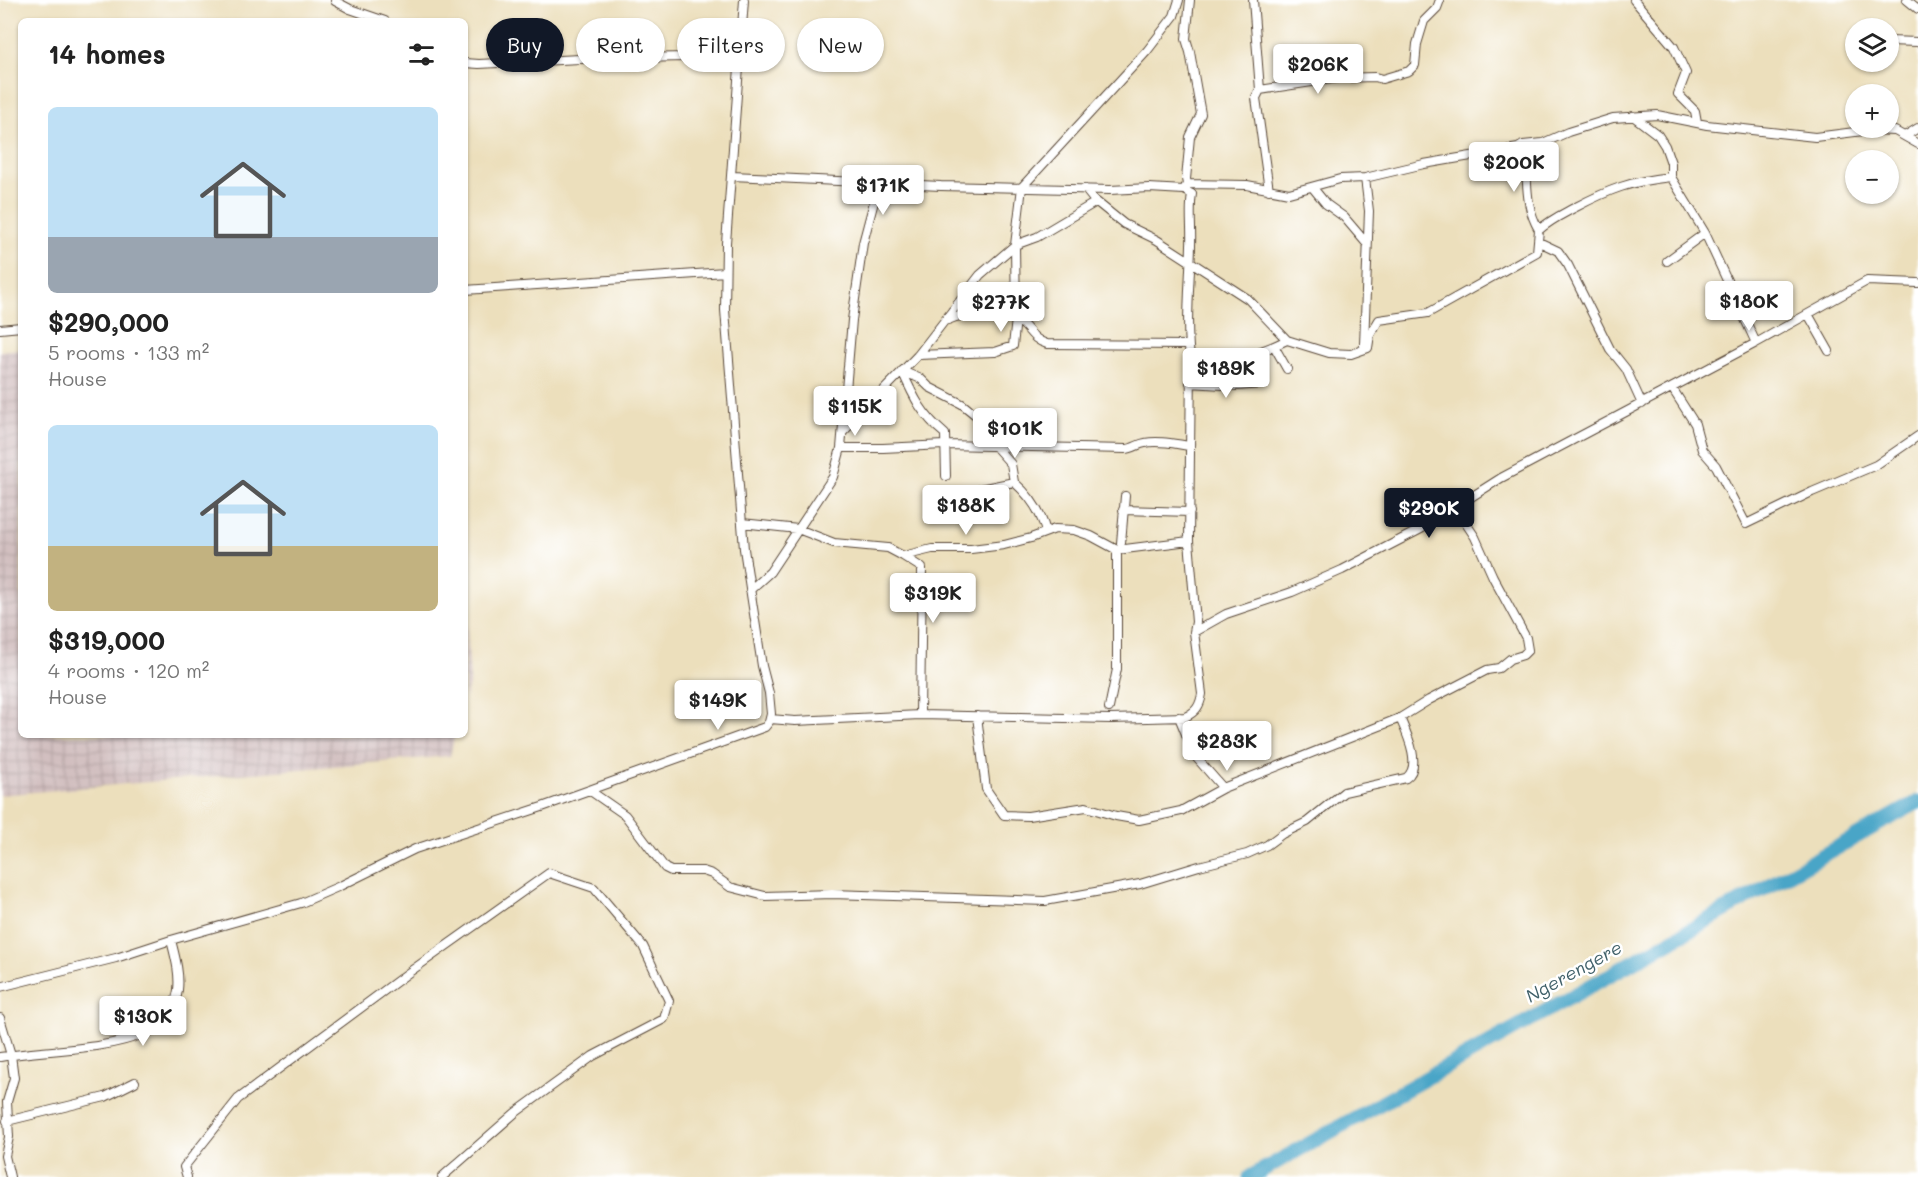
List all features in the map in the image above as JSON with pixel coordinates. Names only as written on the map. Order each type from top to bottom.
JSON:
[{"type":"street","points":[[743,18],[744,0]]},
{"type":"street","points":[[918,355],[994,352],[1013,346],[1016,319],[1015,245],[1022,187],[1147,51],[1174,16],[1179,0]]},
{"type":"street","points":[[770,719],[795,721],[977,716],[1110,719],[1185,717],[1195,713],[1201,702],[1202,694],[1194,632],[1195,602],[1189,541],[1191,365],[1188,345],[1191,194],[1186,187],[1186,179],[1190,137],[1201,114],[1186,39],[1190,0]]},
{"type":"street","points":[[1253,0],[1260,90],[1256,98],[1269,190]]},
{"type":"street","points":[[1260,90],[1338,78],[1375,77],[1382,79],[1409,71],[1415,65],[1417,44],[1424,21],[1437,8],[1440,0]]},
{"type":"street","points":[[1634,0],[1674,47],[1682,60],[1686,73],[1678,93],[1695,111],[1697,122]]},
{"type":"street","points":[[1906,0],[1918,9]]},
{"type":"street","points":[[335,1],[376,18]]},
{"type":"street","points":[[1899,41],[1918,42]]},
{"type":"street","points":[[468,63],[677,57]]},
{"type":"street","points":[[0,987],[116,958],[301,903],[415,849],[542,807],[765,727],[770,719],[769,693],[762,666],[742,523],[726,321],[725,272],[740,72]]},
{"type":"street","points":[[732,176],[1085,189],[1247,185],[1289,193],[1340,179],[1365,178],[1424,164],[1543,143],[1612,118],[1657,115],[1707,125],[1815,137],[1871,130],[1895,131],[1918,144]]},
{"type":"street","points":[[1633,116],[1644,122],[1658,135],[1665,146],[1671,163],[1671,177],[1705,233],[1756,343]]},
{"type":"street","points":[[1905,136],[1918,128]]},
{"type":"street","points":[[1085,189],[1096,202],[1124,224],[1157,240],[1248,299],[1287,340],[1329,353],[1351,354],[1368,348],[1370,335],[1379,320],[1428,313],[1537,252],[1539,230],[1530,215],[1526,190],[1527,164],[1523,145]]},
{"type":"street","points":[[1539,230],[1551,219],[1606,191],[1643,180],[1671,177]]},
{"type":"street","points":[[1364,349],[1368,211],[1365,178]]},
{"type":"street","points":[[750,590],[770,572],[833,477],[841,448],[852,320],[863,243],[879,183]]},
{"type":"street","points":[[1313,188],[1326,204],[1344,217],[1367,244]]},
{"type":"street","points":[[842,434],[918,355],[980,275],[1015,245],[1043,234],[1096,202]]},
{"type":"street","points":[[1667,261],[1705,233]]},
{"type":"street","points":[[1539,242],[1558,251],[1568,265],[1610,349],[1626,369],[1642,404]]},
{"type":"street","points":[[468,290],[725,272]]},
{"type":"street","points":[[1194,632],[1226,614],[1292,592],[1342,570],[1421,529],[1501,478],[1867,282],[1918,283]]},
{"type":"street","points":[[946,320],[961,314],[973,313],[994,314],[1016,319],[1038,341],[1047,344],[1188,345]]},
{"type":"street","points":[[1808,314],[1829,351]]},
{"type":"street","points":[[0,329],[18,327]]},
{"type":"street","points":[[1191,365],[1232,361],[1260,353],[1287,340]]},
{"type":"street","points":[[1274,346],[1287,369]]},
{"type":"street","points":[[902,371],[916,402],[929,420],[945,434],[946,476]]},
{"type":"street","points":[[902,371],[962,404],[978,417],[995,446],[1011,464],[1014,482],[1026,493],[1043,521],[1046,531]]},
{"type":"street","points":[[1190,383],[1231,386],[1261,384]]},
{"type":"street","points":[[1671,388],[1695,424],[1702,450],[1716,466],[1746,524],[1802,496],[1876,465],[1918,436]]},
{"type":"street","points":[[841,448],[946,445],[1132,449],[1142,443],[1157,442],[1190,446]]},
{"type":"street","points":[[980,489],[1014,482]]},
{"type":"street","points":[[1109,708],[1117,669],[1119,547],[1125,496]]},
{"type":"street","points":[[977,716],[986,789],[1004,815],[1028,816],[1086,807],[1139,820],[1181,811],[1223,788],[1400,718],[1487,670],[1499,668],[1510,659],[1523,655],[1528,650],[1526,638],[1492,577],[1475,537],[1455,507]]},
{"type":"street","points":[[1124,510],[1190,512]]},
{"type":"street","points":[[742,523],[798,529],[834,543],[888,548],[922,568],[920,716]]},
{"type":"street","points":[[903,556],[932,549],[971,549],[1004,545],[1055,529],[1074,530],[1119,547],[1189,541]]},
{"type":"street","points":[[1179,717],[1195,756],[1223,788]]},
{"type":"street","points":[[589,790],[625,815],[665,868],[671,871],[703,871],[712,874],[730,887],[744,891],[765,896],[832,894],[1045,902],[1140,884],[1199,866],[1247,855],[1307,822],[1344,792],[1406,778],[1412,770],[1412,746],[1400,718]]},
{"type":"street","points":[[187,1177],[184,1167],[238,1099],[408,973],[549,873],[594,888],[643,946],[669,1001],[664,1018],[593,1056],[516,1113],[442,1177]]},
{"type":"street","points":[[0,1057],[88,1046],[148,1032],[166,1019],[178,992],[177,967],[171,940]]},
{"type":"street","points":[[0,1018],[11,1055],[14,1078],[7,1102],[9,1137],[2,1157],[10,1177]]},
{"type":"street","points":[[7,1121],[105,1097],[135,1082]]},
{"type":"shaded area","points":[[18,349],[18,738],[454,738],[450,756],[0,795],[0,351]]},
{"type":"shaded area","points":[[468,648],[470,681],[468,688]]},
{"type":"waterway","name":"Ngerengere","points":[[1250,1177],[1918,802]]}]
